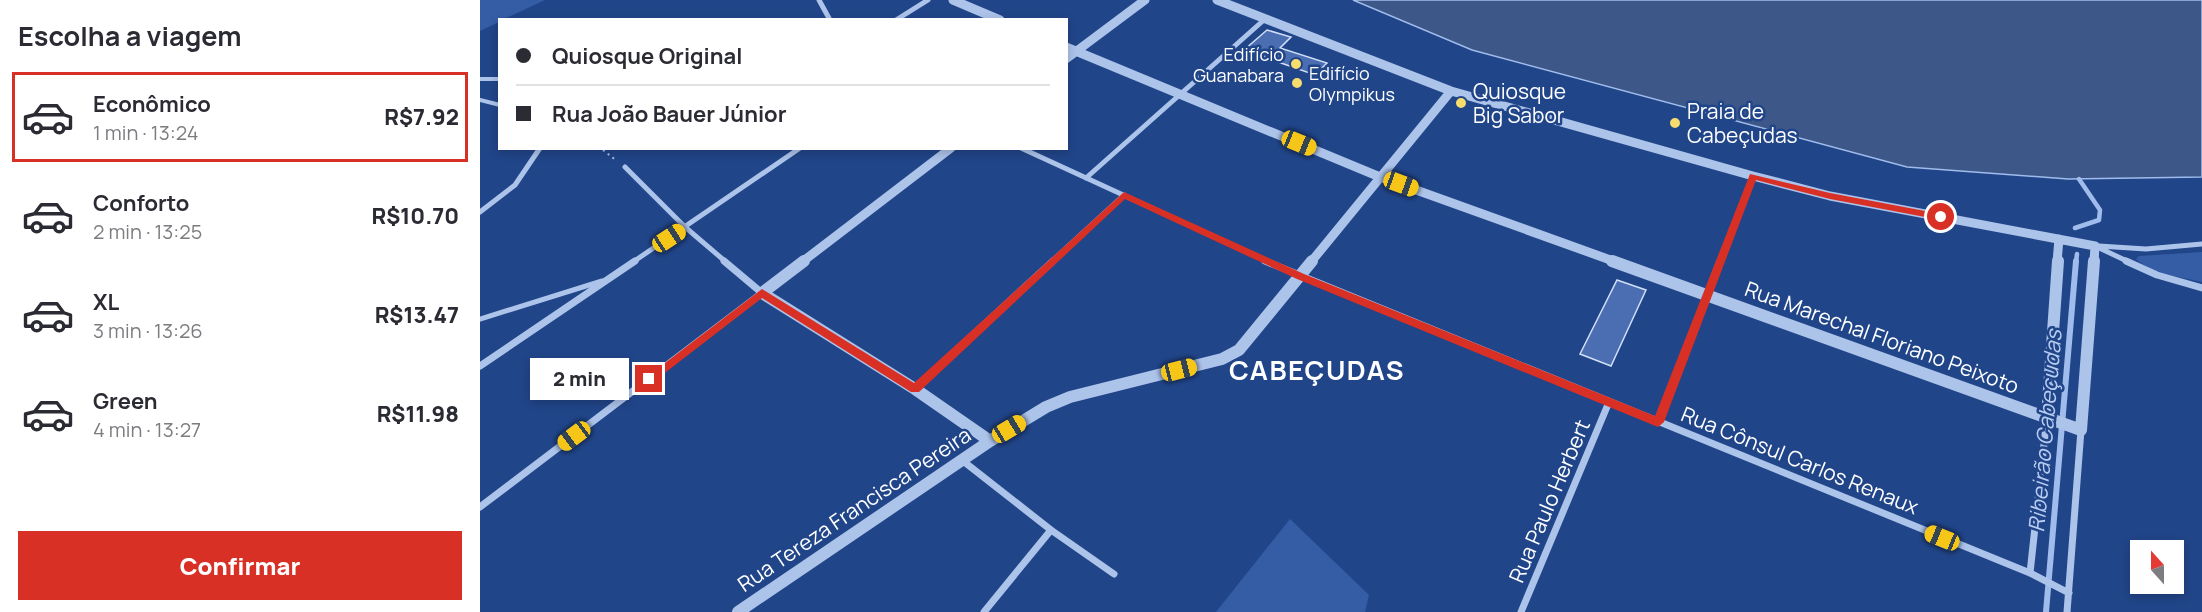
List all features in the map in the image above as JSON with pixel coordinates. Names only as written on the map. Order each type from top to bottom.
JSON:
[{"type":"street","points":[[819,0],[829,18]]},
{"type":"street","points":[[899,18],[928,0]]},
{"type":"street","points":[[953,0],[995,18]]},
{"type":"street","points":[[1071,49],[1145,0]]},
{"type":"street","points":[[1217,0],[1451,91],[1830,196],[2095,246],[2146,249],[2202,244]]},
{"type":"street","points":[[1086,178],[1265,19]]},
{"type":"street","name":"Rua Marechal Floriano Peixoto","points":[[1071,49],[1380,177],[2075,428]]},
{"type":"street","name":"Rua Tereza Francisca Pereira","points":[[738,612],[990,441],[1046,407],[1070,397],[1222,359],[1239,350],[1451,91]]},
{"type":"street","points":[[480,212],[515,185],[539,150]]},
{"type":"street","points":[[480,366],[797,150]]},
{"type":"street","points":[[480,507],[948,150]]},
{"type":"street","name":"Rua Cônsul Carlos Renaux","points":[[1024,150],[1300,276],[2030,573],[2070,593]]},
{"type":"street","points":[[625,167],[685,227],[762,293],[915,389],[990,441]]},
{"type":"street","points":[[1658,422],[1753,176]]},
{"type":"street","points":[[915,389],[1124,195]]},
{"type":"street","points":[[2030,573],[2051,419],[2059,239]]},
{"type":"street","points":[[2095,246],[2157,275],[2202,288]]},
{"type":"street","points":[[2067,612],[2070,593],[2075,428],[2095,246]]},
{"type":"street","name":"Rua Paulo Herbert","points":[[1521,612],[1609,402]]},
{"type":"street","points":[[963,461],[1050,530],[1114,574]]},
{"type":"street","points":[[984,612],[1050,530]]},
{"type":"lane","points":[[480,80],[498,79]]},
{"type":"lane","points":[[480,100],[498,104]]},
{"type":"lane","points":[[480,320],[603,281]]},
{"type":"path","points":[[603,150],[625,167]]},
{"type":"shaded area","points":[[480,0],[545,0],[506,18],[498,18],[498,22],[480,31]]},
{"type":"shaded area","points":[[1353,0],[2202,0],[2202,177],[2068,179],[1907,167],[1472,50]]},
{"type":"shaded area","points":[[2202,252],[2202,282],[2158,272],[2136,259],[2139,256]]},
{"type":"shaded area","points":[[1290,519],[1369,595],[1365,612],[1216,612]]},
{"type":"building","points":[[1267,30],[1291,37],[1280,48],[1327,63],[1315,75],[1244,50]]},
{"type":"building","points":[[1617,280],[1646,290],[1611,366],[1580,354]]},
{"type":"waterway","name":"Ribeirão Cabeçudas","points":[[2075,228],[2099,220],[2100,210],[2079,179]]},
{"type":"waterway","name":"Ribeirão Cabeçudas","points":[[2076,262],[2077,254]]},
{"type":"waterway","name":"Ribeirão Cabeçudas","points":[[2046,612],[2076,261]]},
{"type":"place","name":"Edifício Guanabara","points":[[1296,64]]},
{"type":"place","name":"Edifício Olympikus","points":[[1297,83]]},
{"type":"place","name":"Quiosque Big Sabor","points":[[1461,103]]},
{"type":"place","name":"Praia de Cabeçudas","points":[[1675,123]]},
{"type":"district","name":"CABEÇUDAS","points":[[1317,369]]},
{"type":"route","points":[[649,379],[762,293],[915,389],[1124,195],[1300,276],[1658,422],[1753,176],[1830,196],[1941,217]]}]
